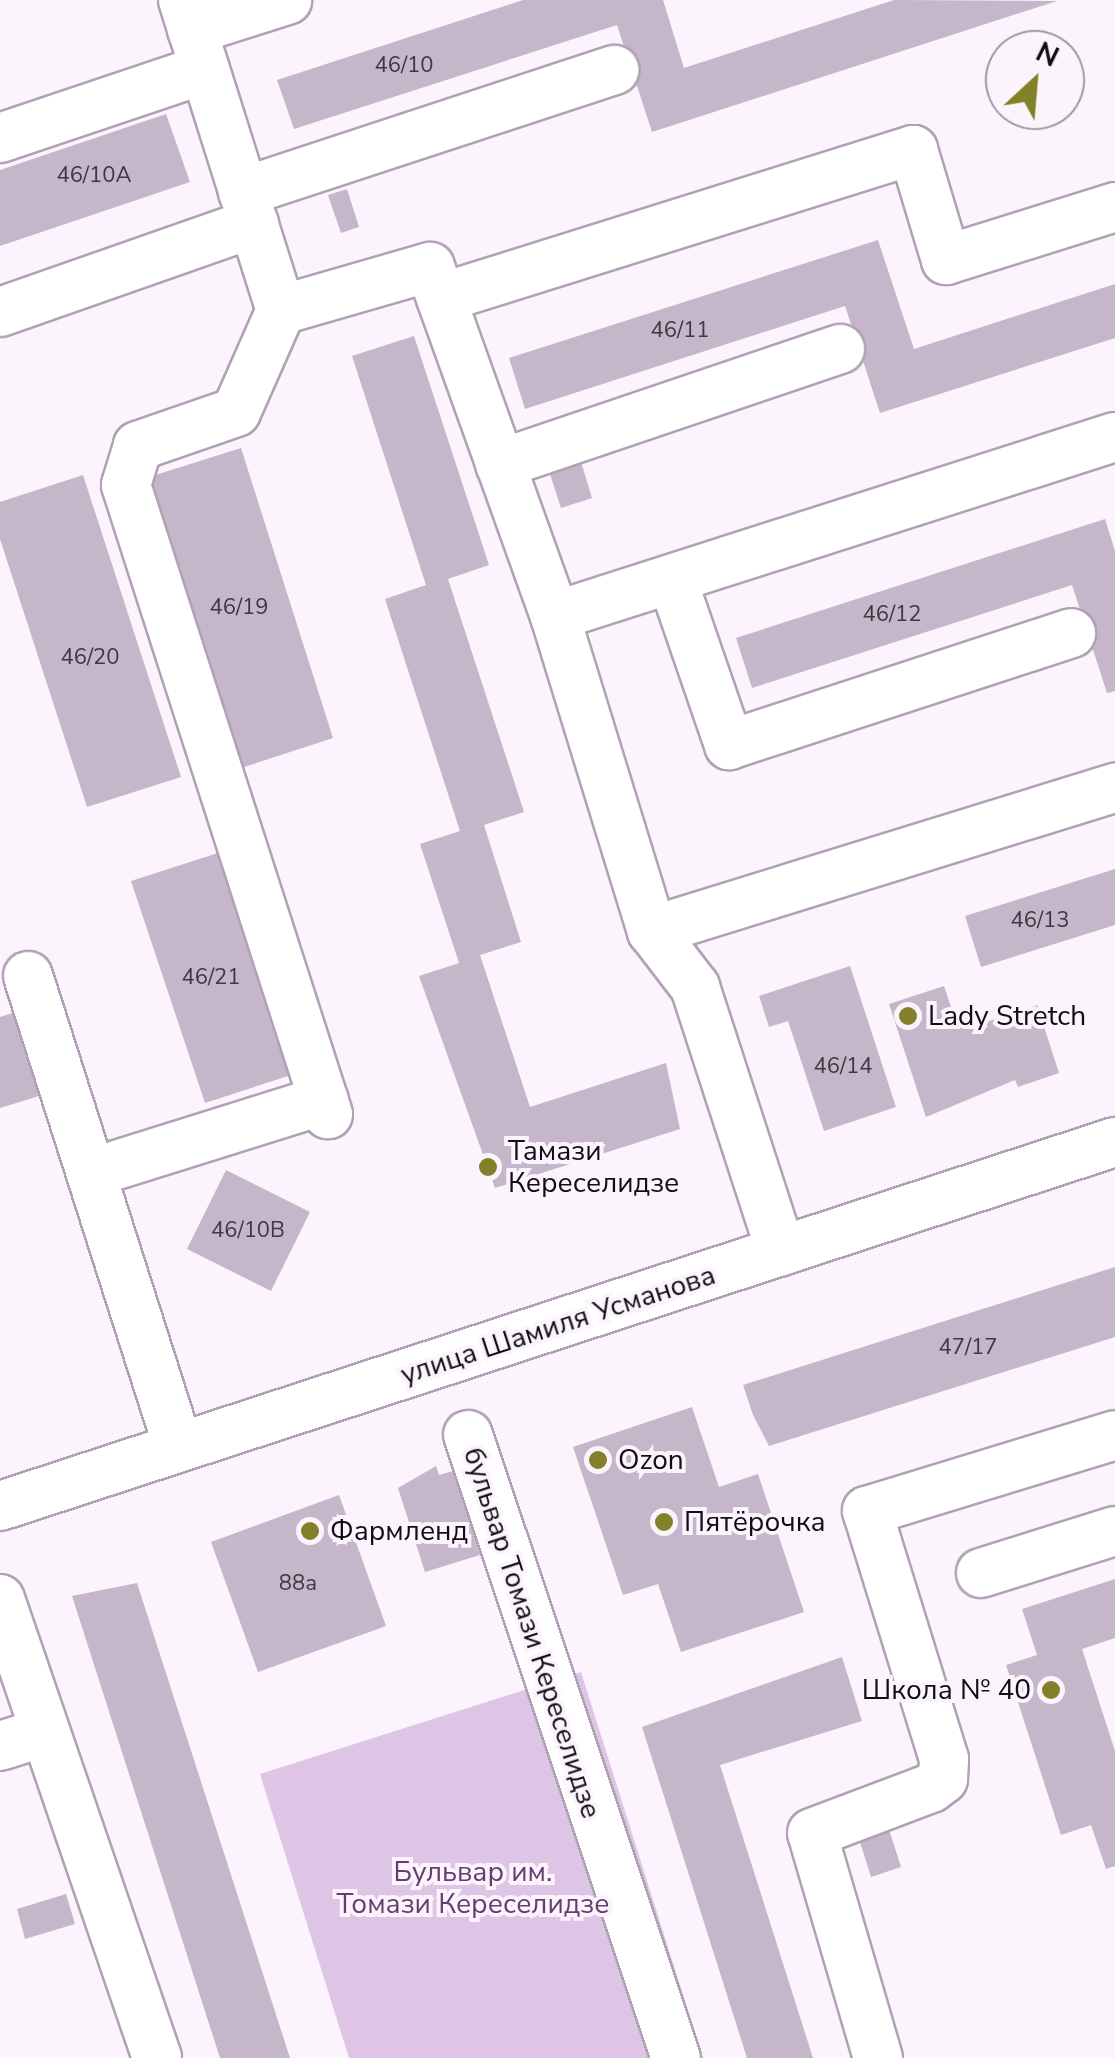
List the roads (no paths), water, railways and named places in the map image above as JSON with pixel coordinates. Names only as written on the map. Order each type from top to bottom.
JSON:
[{"type":"street","points":[[0,138],[193,33],[287,0]]},
{"type":"street","points":[[91,1174],[326,1107],[126,485],[138,446],[236,412],[280,310],[193,33]]},
{"type":"street","points":[[0,312],[249,208],[614,70]]},
{"type":"street","points":[[441,298],[912,150],[946,260],[1115,206]]},
{"type":"street","points":[[280,310],[430,267],[555,616],[652,931],[694,987],[781,1251]]},
{"type":"street","points":[[500,464],[840,349]]},
{"type":"street","points":[[555,616],[1115,438]]},
{"type":"street","points":[[672,579],[730,745],[1070,633]]},
{"type":"street","points":[[652,931],[1115,788]]},
{"type":"street","points":[[28,976],[178,1448]]},
{"type":"street","name":"улица Шамиля Усманова","points":[[0,1506],[1115,1142]]},
{"type":"street","points":[[878,2058],[812,1833],[931,1788],[944,1779],[944,1759],[867,1511],[1115,1434]]},
{"type":"street","name":"бульвар Томази Кереселидзе","points":[[468,1435],[676,2058]]},
{"type":"street","points":[[981,1573],[1115,1531]]},
{"type":"street","points":[[0,1599],[22,1739],[157,2058]]},
{"type":"place","name":"Lady Stretch","points":[[908,1016]]},
{"type":"place","name":"Тамази Кереселидзе","points":[[488,1167]]},
{"type":"place","name":"Ozon","points":[[598,1460]]},
{"type":"place","name":"Пятёрочка","points":[[664,1522]]},
{"type":"place","name":"Фармленд","points":[[310,1531]]},
{"type":"place","name":"Школа № 40","points":[[1051,1690]]},
{"type":"park label","name":"Бульвар им. Томази Кереселидзе","points":[[473,1888]]}]
